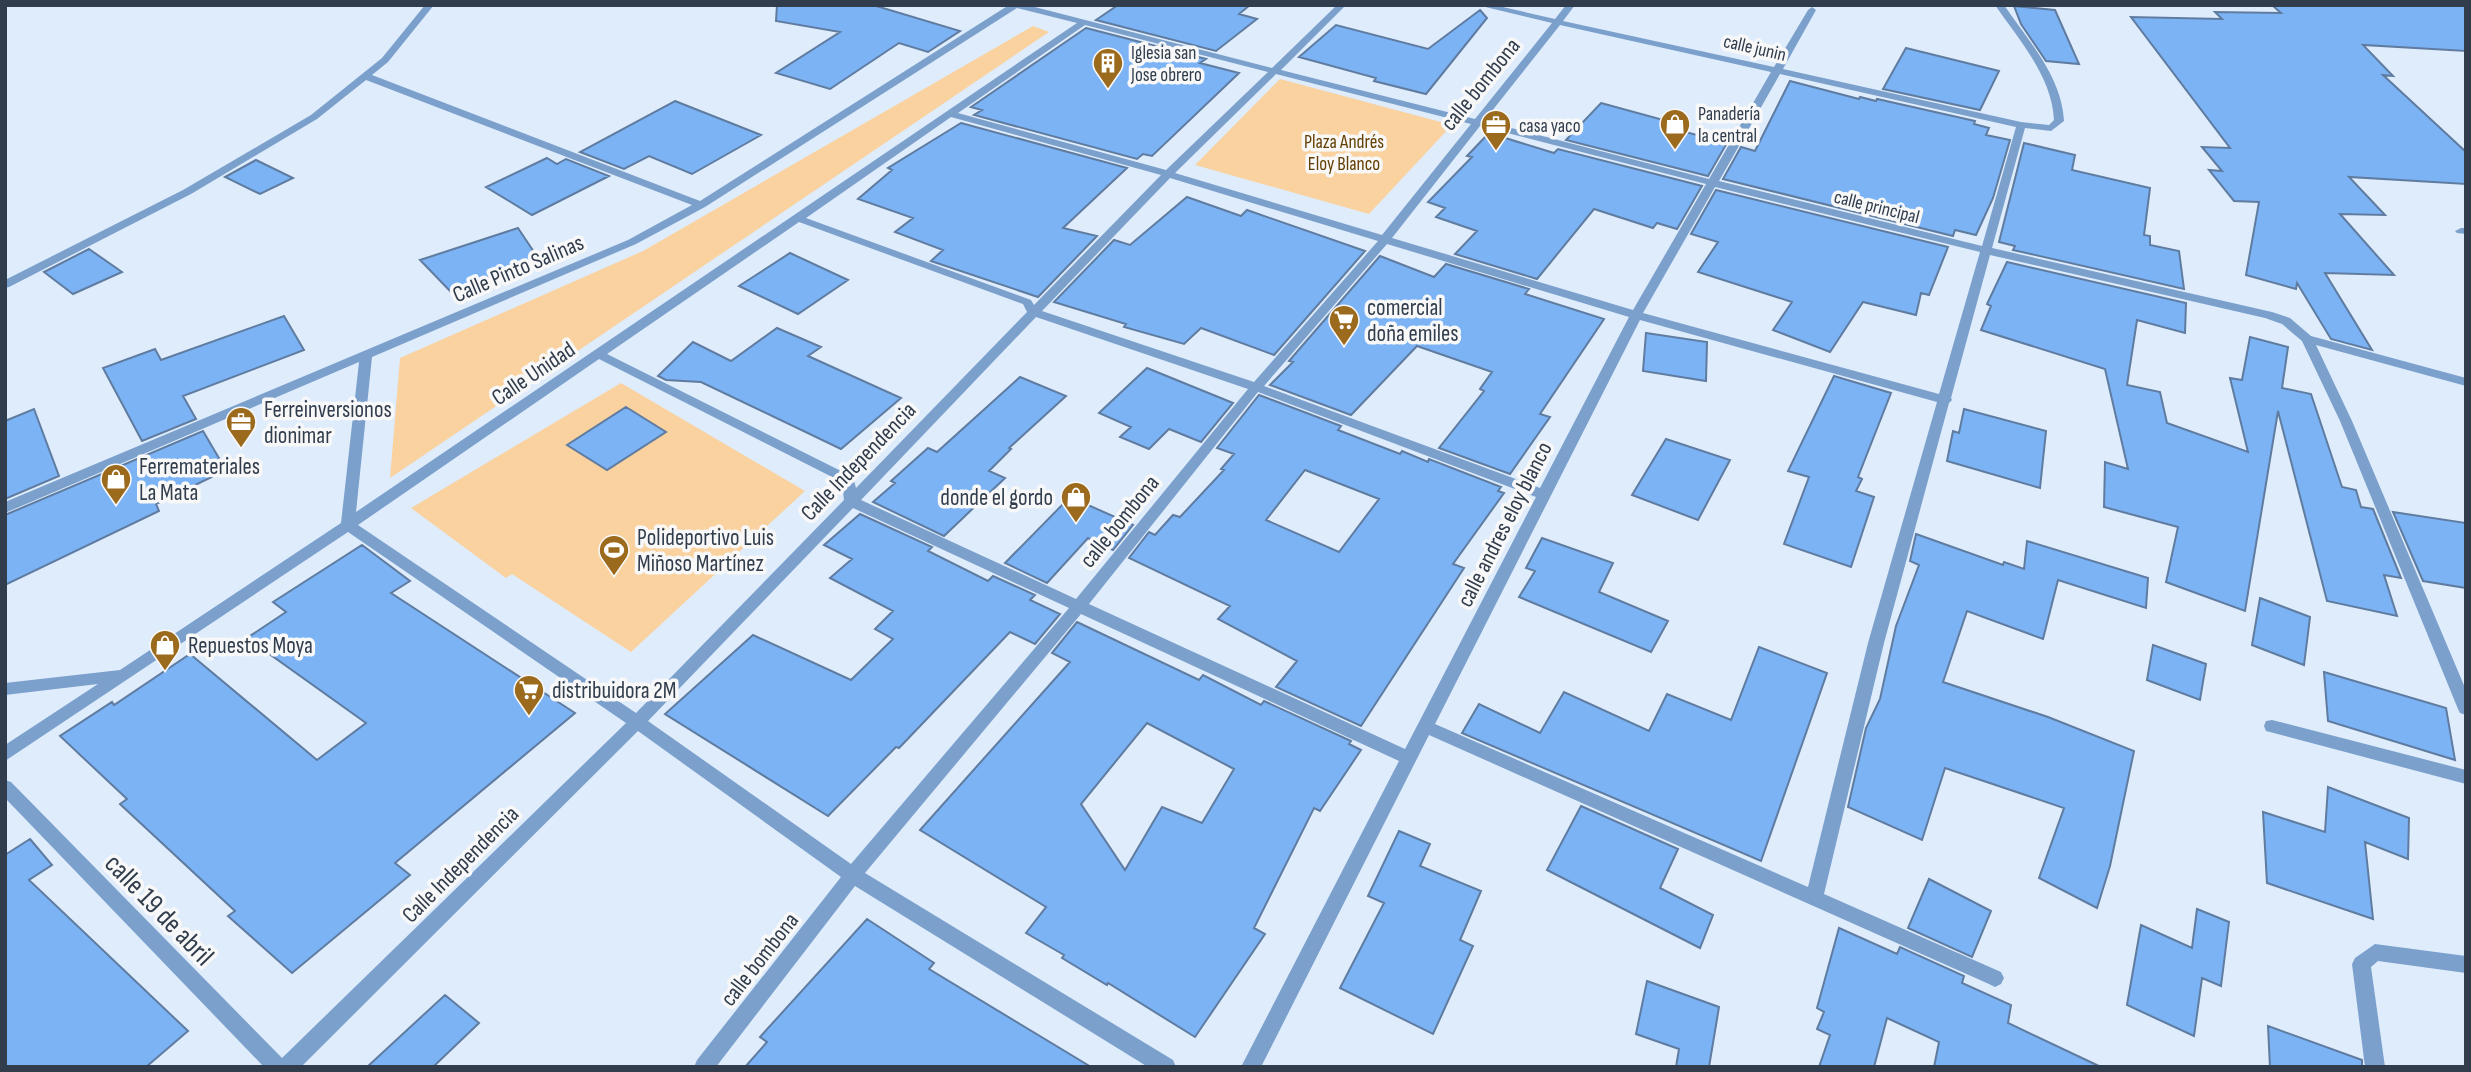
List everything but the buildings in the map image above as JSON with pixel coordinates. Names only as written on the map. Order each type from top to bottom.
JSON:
[{"type":"street","points":[[5,285],[187,192],[314,117],[385,60],[430,5]]},
{"type":"street","points":[[1016,5],[1275,73]]},
{"type":"street","name":"Calle Pinto Salinas","points":[[5,508],[632,242],[701,205],[1016,5]]},
{"type":"street","name":"Calle Independencia","points":[[287,1067],[637,722],[1168,174],[1342,5]]},
{"type":"street","name":"calle junin","points":[[1481,5],[2021,125],[2050,128],[2059,121],[2060,114],[2051,87],[1999,5]]},
{"type":"street","name":"calle bombona","points":[[704,1067],[853,875],[1078,607],[1255,387],[1385,239],[1571,5]]},
{"type":"street","name":"calle andres eloy blanco","points":[[1251,1067],[1636,315],[1812,10]]},
{"type":"street","name":"Calle Unidad","points":[[5,754],[348,525],[1083,23]]},
{"type":"street","name":"calle principal","points":[[1275,73],[1480,121],[1898,230],[2268,315],[2286,321],[2307,339],[2466,382]]},
{"type":"street","points":[[365,76],[701,205]]},
{"type":"street","points":[[950,114],[1168,174],[1636,315],[1945,400]]},
{"type":"street","points":[[1814,898],[1877,643],[2021,125]]},
{"type":"street","points":[[797,218],[1027,302],[1033,312],[1255,387],[1545,495]]},
{"type":"street","points":[[2307,339],[2346,421],[2466,709]]},
{"type":"street","points":[[598,354],[848,480],[850,501],[1410,759]]},
{"type":"street","points":[[366,356],[348,525],[637,722],[853,875],[1166,1067]]},
{"type":"street","points":[[5,689],[123,676]]},
{"type":"street","points":[[2272,726],[2466,777]]},
{"type":"street","points":[[1427,727],[1995,978]]},
{"type":"street","name":"calle 19 de abril","points":[[5,787],[277,1067]]},
{"type":"street","points":[[2375,1067],[2361,964],[2375,952],[2466,965]]},
{"type":"green space","points":[[1033,26],[1049,32],[390,478],[400,358],[643,251]]},
{"type":"green space","name":"Plaza Andrés Eloy Blanco","points":[[1280,79],[1452,125],[1369,214],[1195,165]]},
{"type":"green space","name":"Polideportivo Luis Miñoso Martínez","points":[[621,383],[805,491],[631,652],[512,574],[506,578],[411,508]]},
{"type":"place","name":"Iglesia san Jose obrero","points":[[1108,90]]},
{"type":"place","name":"Panadería la central","points":[[1675,151]]},
{"type":"place","name":"casa yaco","points":[[1496,152]]},
{"type":"place","name":"comercial doña emiles","points":[[1344,347]]},
{"type":"place","name":"Ferreinversionos dionimar","points":[[241,449]]},
{"type":"place","name":"Ferremateriales La Mata","points":[[116,506]]},
{"type":"place","name":"donde el gordo","points":[[1076,524]]},
{"type":"place","name":"Polideportivo Luis Miñoso Martínez","points":[[614,577]]},
{"type":"place","name":"Repuestos Moya","points":[[165,672]]},
{"type":"place","name":"distribuidora 2M","points":[[529,717]]}]
